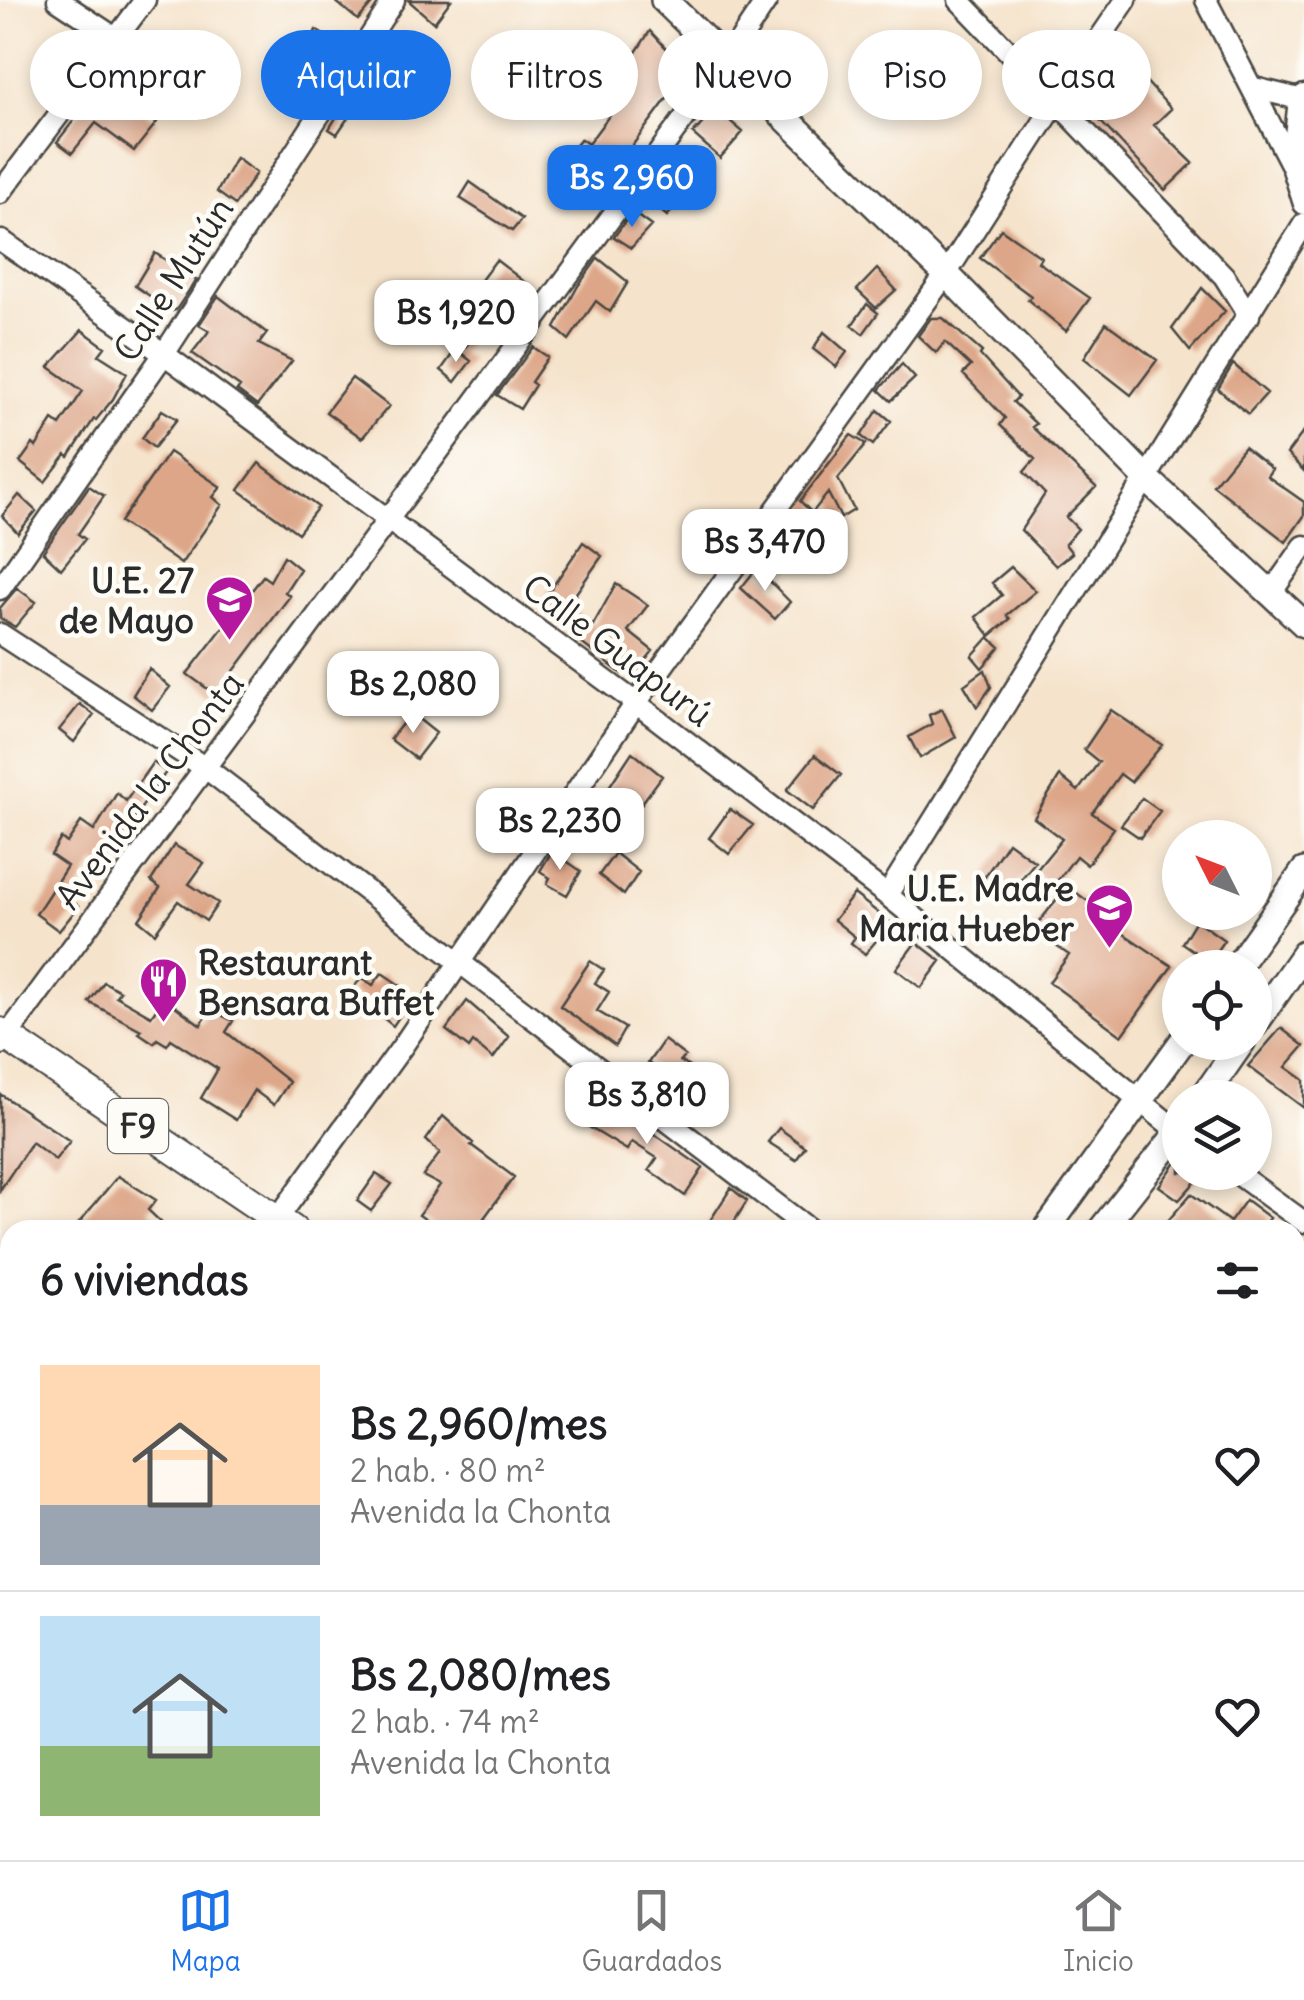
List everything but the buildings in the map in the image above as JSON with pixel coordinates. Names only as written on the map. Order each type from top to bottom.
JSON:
[{"type":"highway","name":"F9","points":[[2,1038],[270,1220]]},
{"type":"main road","points":[[664,0],[693,30]]},
{"type":"main road","points":[[785,120],[946,274],[1146,478],[1304,624]]},
{"type":"main road","points":[[1249,950],[1304,871]]},
{"type":"main road","points":[[1272,1000],[1304,954]]},
{"type":"main road","points":[[1053,1220],[1169,1060]]},
{"type":"main road","points":[[1109,1220],[1162,1154]]},
{"type":"street","points":[[58,0],[104,30]]},
{"type":"street","points":[[122,30],[145,0]]},
{"type":"street","name":"Calle Mutún","points":[[0,589],[164,354],[394,0]]},
{"type":"street","name":"Avenida la Chonta","points":[[747,30],[767,0]]},
{"type":"street","points":[[960,0],[1002,44]]},
{"type":"street","points":[[1105,30],[1126,0]]},
{"type":"street","points":[[1206,0],[1292,166],[1304,204]]},
{"type":"street","points":[[1254,88],[1302,97],[1292,166]]},
{"type":"street","points":[[0,193],[8,165],[46,120]]},
{"type":"street","name":"Avenida la Chonta","points":[[2,1038],[390,521],[683,120]]},
{"type":"street","points":[[283,1220],[636,703],[946,274],[1044,120]]},
{"type":"street","points":[[1074,120],[1224,276],[1249,316]]},
{"type":"street","points":[[887,895],[1304,224]]},
{"type":"street","name":"Calle Guapurú","points":[[1,240],[164,354],[636,703],[887,895],[1162,1118]]},
{"type":"street","points":[[1271,594],[1304,546]]},
{"type":"street","points":[[0,634],[206,768],[797,1220]]},
{"type":"street","points":[[1260,1190],[1301,1220]]},
{"type":"place","name":"U.E. 27 de Mayo","points":[[229,642]]},
{"type":"place","name":"U.E. Madre Maria Hueber","points":[[1109,950]]},
{"type":"place","name":"Restaurant Bensara Buffet","points":[[163,1024]]}]
